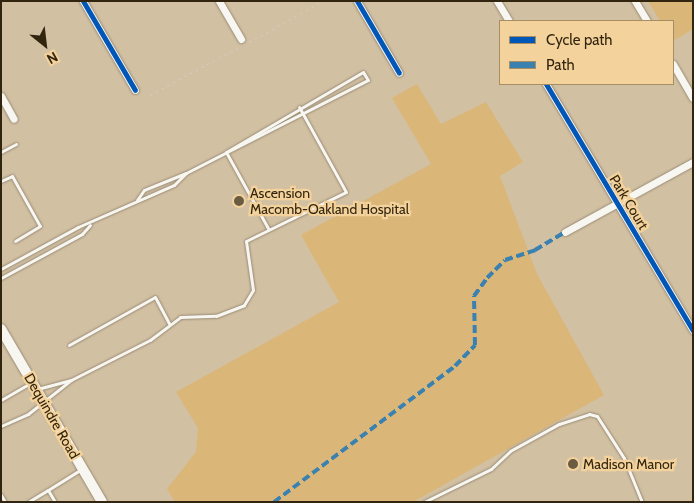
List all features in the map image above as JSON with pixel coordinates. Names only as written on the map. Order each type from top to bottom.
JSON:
[{"type":"main road","name":"Dequindre Road","points":[[1,329],[102,502]]},
{"type":"street","points":[[83,1],[135,90]]},
{"type":"street","points":[[220,1],[242,39]]},
{"type":"street","points":[[357,1],[399,73]]},
{"type":"street","points":[[497,1],[508,20]]},
{"type":"street","points":[[635,1],[646,20]]},
{"type":"street","points":[[674,66],[693,98]]},
{"type":"street","name":"Park Court","points":[[547,85],[693,331]]},
{"type":"street","points":[[1,96],[14,119]]},
{"type":"street","points":[[565,232],[693,162]]},
{"type":"lane","points":[[137,200],[144,190],[186,173],[304,115],[368,80],[364,72],[299,107],[226,152]]},
{"type":"lane","points":[[1,426],[44,402],[71,380],[150,340],[169,323],[180,317],[216,316],[251,299],[253,275],[246,241],[291,216],[306,215],[346,192],[299,107]]},
{"type":"lane","points":[[1,152],[16,144]]},
{"type":"lane","points":[[226,152],[268,228]]},
{"type":"lane","points":[[1,269],[78,227],[90,225],[137,200],[174,185],[186,173]]},
{"type":"lane","points":[[1,182],[12,176],[40,226],[15,241]]},
{"type":"lane","points":[[1,278],[82,234],[90,225]]},
{"type":"lane","points":[[69,345],[155,297],[169,323]]},
{"type":"lane","points":[[1,400],[34,386],[71,380]]},
{"type":"lane","points":[[424,502],[491,469],[510,451],[559,424],[589,414],[597,416],[624,458],[642,502]]},
{"type":"lane","points":[[28,502],[83,469]]},
{"type":"lane","points":[[48,490],[55,502]]},
{"type":"lane","points":[[1,495],[5,502]]},
{"type":"path","points":[[150,95],[322,1]]},
{"type":"shaded area","points":[[648,1],[693,1],[693,29],[674,40],[674,20],[659,20]]},
{"type":"shaded area","points":[[417,84],[441,124],[486,102],[523,162],[500,176],[537,274],[604,395],[413,502],[175,502],[167,489],[196,452],[198,428],[176,392],[339,302],[301,235],[431,164],[392,98]]},
{"type":"marked path","points":[[274,502],[455,366],[475,345],[474,296],[487,278],[505,260],[535,250],[565,232]]},
{"type":"cycle path","points":[[83,1],[135,90]]},
{"type":"cycle path","points":[[357,1],[399,73]]},
{"type":"cycle path","points":[[547,85],[693,331]]},
{"type":"place","name":"Ascension Macomb-Oakland Hospital","points":[[239,201]]},
{"type":"place","name":"Madison Manor","points":[[573,464]]}]
